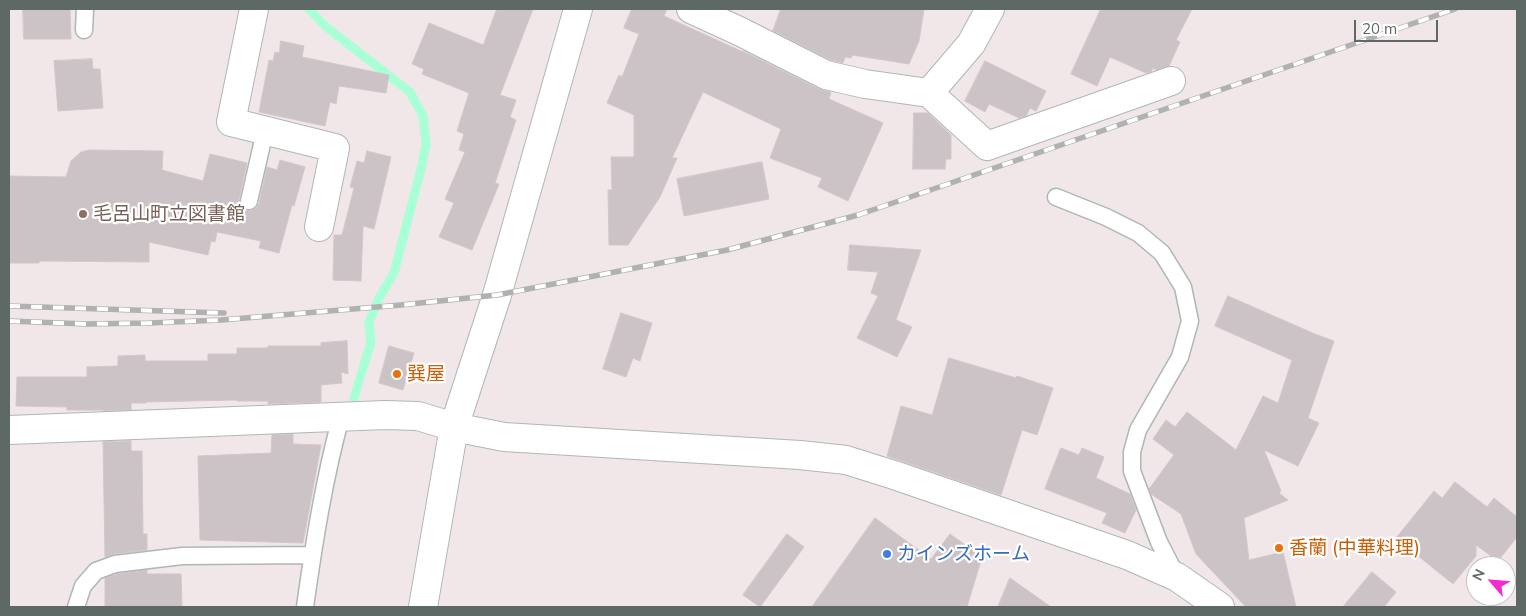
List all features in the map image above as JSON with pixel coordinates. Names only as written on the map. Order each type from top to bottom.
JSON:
[{"type":"street","points":[[254,9],[231,122],[335,148],[319,227]]},
{"type":"street","points":[[423,607],[454,427],[496,295],[578,9]]},
{"type":"street","points":[[691,9],[826,75],[865,84],[930,93],[987,146],[1171,81]]},
{"type":"street","points":[[930,93],[971,44],[990,9]]},
{"type":"street","points":[[9,430],[385,415],[418,416],[454,427],[504,437],[800,455],[846,460],[903,478],[1157,567],[1177,577],[1220,607]]},
{"type":"lane","points":[[84,30],[85,9]]},
{"type":"lane","points":[[249,201],[265,131]]},
{"type":"lane","points":[[1056,197],[1106,216],[1138,233],[1162,253],[1183,287],[1190,321],[1180,357],[1138,430],[1132,452],[1132,471],[1159,542],[1177,577]]},
{"type":"lane","points":[[305,607],[312,555],[330,459],[341,417]]},
{"type":"lane","points":[[76,607],[83,586],[96,571],[115,564],[182,556],[312,555]]},
{"type":"building","points":[[23,9],[70,9],[71,39],[24,39]]},
{"type":"building","points":[[497,9],[533,9],[500,95],[516,100],[510,117],[516,120],[495,183],[499,184],[472,250],[439,237],[454,203],[445,199],[465,152],[459,150],[464,134],[457,131],[469,93],[422,74],[424,69],[412,64],[429,23],[483,45]]},
{"type":"building","points":[[632,9],[667,9],[664,16],[743,51],[819,89],[831,92],[829,99],[883,123],[848,201],[818,187],[822,178],[770,158],[781,129],[703,92],[672,158],[677,158],[660,197],[628,245],[609,245],[608,190],[612,190],[611,157],[634,157],[634,115],[607,103],[619,75],[622,77],[639,34],[624,28]]},
{"type":"building","points":[[781,9],[924,9],[919,41],[909,64],[852,55],[851,58],[845,57],[843,63],[831,60],[773,31]]},
{"type":"building","points":[[1101,9],[1192,9],[1176,40],[1180,42],[1169,66],[1156,70],[1153,68],[1151,72],[1146,73],[1110,57],[1097,86],[1071,74]]},
{"type":"building","points":[[281,41],[304,46],[302,57],[389,75],[386,93],[339,86],[336,104],[330,102],[325,126],[259,112],[269,60],[273,61],[275,52],[279,53]]},
{"type":"building","points":[[92,59],[93,69],[100,69],[103,108],[58,111],[54,61]]},
{"type":"building","points":[[985,61],[1046,91],[1036,111],[1030,108],[1026,116],[1019,118],[989,104],[985,112],[965,101]]},
{"type":"building","points":[[914,113],[928,113],[951,135],[951,159],[946,159],[945,169],[913,169]]},
{"type":"building","name":"毛呂山町立図書館","points":[[90,150],[163,151],[162,170],[203,181],[210,154],[247,163],[239,203],[247,211],[251,211],[259,204],[267,167],[277,170],[280,160],[305,167],[279,253],[259,248],[261,241],[217,232],[215,242],[211,241],[208,255],[149,242],[149,262],[39,261],[39,263],[9,263],[9,176],[66,177],[71,161],[81,152]]},
{"type":"building","points":[[367,151],[391,157],[374,229],[363,226],[361,281],[333,280],[334,235],[342,235],[354,188],[350,187],[357,161],[364,163]]},
{"type":"building","points":[[762,162],[769,199],[684,216],[677,179]]},
{"type":"building","points":[[850,245],[921,250],[896,320],[912,327],[897,357],[857,338],[878,296],[871,293],[878,272],[848,270]]},
{"type":"building","points":[[1228,296],[1334,341],[1308,418],[1319,423],[1298,466],[1264,450],[1281,491],[1279,493],[1288,500],[1244,518],[1249,560],[1283,552],[1296,607],[1246,607],[1196,554],[1181,514],[1151,494],[1149,489],[1174,455],[1153,439],[1166,420],[1175,427],[1187,412],[1236,450],[1263,396],[1278,403],[1292,360],[1215,326]]},
{"type":"building","points":[[621,313],[652,323],[640,361],[633,358],[626,377],[603,369]]},
{"type":"building","points":[[347,341],[348,374],[341,372],[342,383],[321,385],[321,402],[268,404],[268,401],[237,400],[146,402],[131,403],[131,410],[103,411],[67,410],[67,407],[16,406],[17,377],[87,377],[87,367],[118,366],[118,356],[145,355],[145,361],[208,361],[208,354],[237,354],[237,348],[321,346],[321,343]]},
{"type":"building","name":"巽屋","points":[[389,346],[414,353],[403,390],[379,383]]},
{"type":"building","points":[[949,358],[1016,378],[1017,376],[1053,388],[1037,435],[1022,430],[1001,495],[887,456],[901,406],[932,415]]},
{"type":"building","points":[[293,434],[293,444],[321,445],[303,543],[200,540],[198,456],[271,453],[272,435]]},
{"type":"building","points":[[131,441],[131,451],[142,451],[143,534],[147,534],[147,550],[105,557],[103,442]]},
{"type":"building","points":[[1061,448],[1079,455],[1082,448],[1104,457],[1096,478],[1130,494],[1136,510],[1125,533],[1102,523],[1107,513],[1045,489]]},
{"type":"building","points":[[1455,482],[1487,507],[1494,498],[1517,517],[1517,537],[1502,556],[1491,556],[1476,545],[1476,556],[1466,556],[1466,568],[1453,584],[1396,538],[1434,491],[1442,498]]},
{"type":"building","name":"カインズホーム","points":[[875,518],[931,559],[950,534],[982,557],[967,607],[812,607]]},
{"type":"building","points":[[787,534],[804,547],[760,607],[743,595]]},
{"type":"building","points":[[147,570],[147,574],[181,574],[182,607],[105,607],[105,578],[117,574]]},
{"type":"building","points":[[1372,572],[1396,592],[1384,607],[1343,607]]},
{"type":"building","points":[[1010,578],[1051,607],[998,607]]},
{"type":"waterway","points":[[309,9],[325,26],[410,92],[423,116],[426,144],[422,165],[394,273],[379,298],[369,322],[371,342],[354,398]]},
{"type":"railway","points":[[9,321],[86,324],[150,323],[221,320],[401,305],[497,295],[727,250],[858,215],[1455,9]]},
{"type":"railway","points":[[9,306],[224,313]]},
{"type":"place","name":"毛呂山町立図書館","points":[[83,214]]},
{"type":"place","name":"巽屋","points":[[397,374]]},
{"type":"place","name":"香蘭 (中華料理)","points":[[1279,548]]},
{"type":"place","name":"カインズホーム","points":[[887,554]]}]
